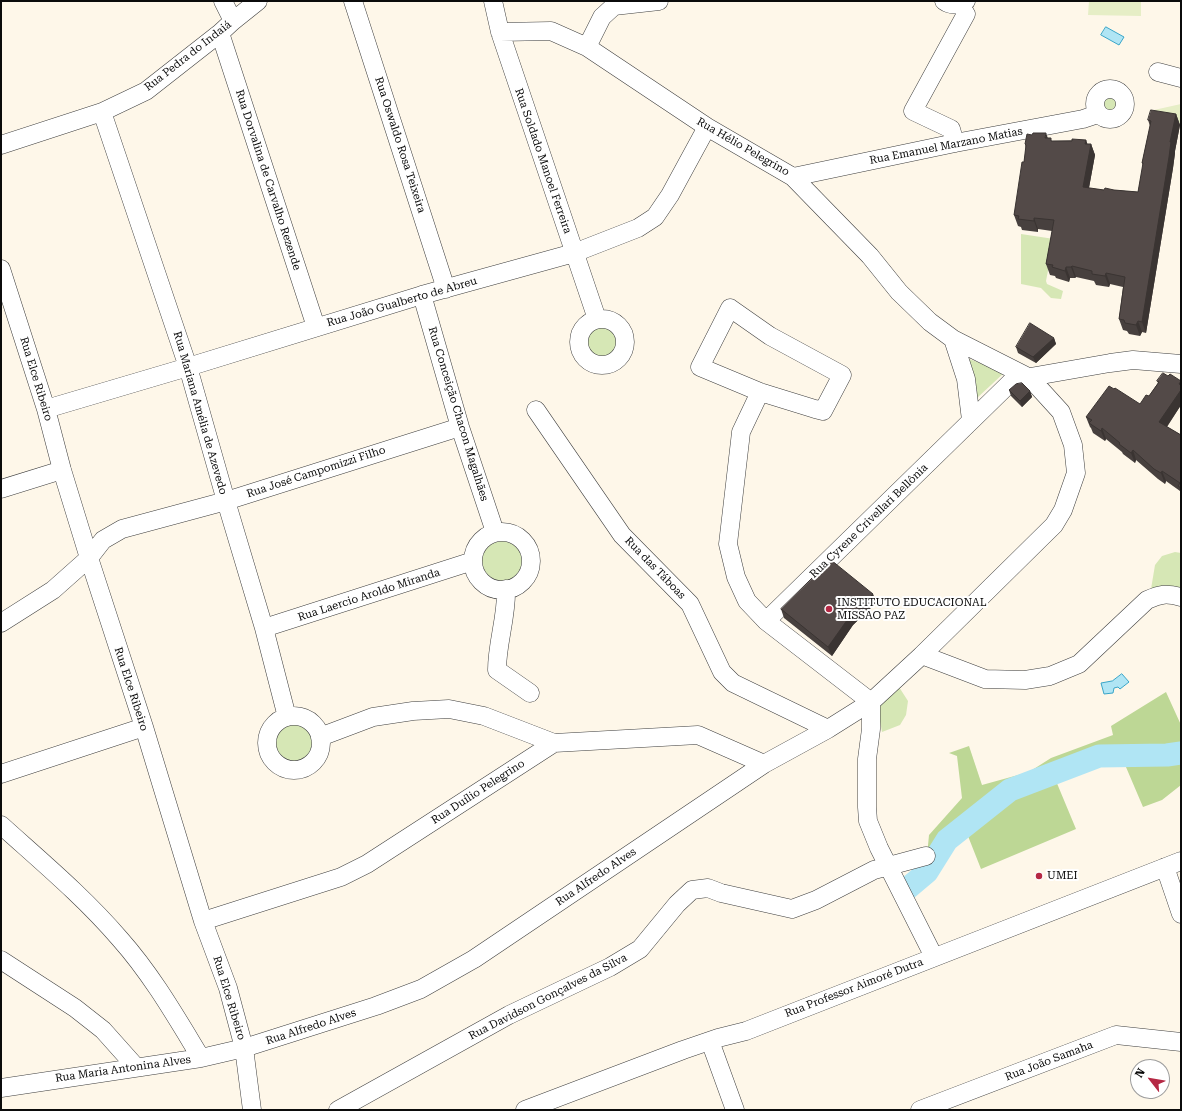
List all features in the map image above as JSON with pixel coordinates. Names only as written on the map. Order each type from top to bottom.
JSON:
[{"type":"street","points":[[223,1],[233,21]]},
{"type":"street","name":"Rua Pedra do Indaiá","points":[[1,145],[102,112],[146,91],[258,1]]},
{"type":"street","name":"Rua Oswaldo Rosa Teixeira","points":[[353,1],[446,289]]},
{"type":"street","name":"Rua Soldado Manoel Ferreira","points":[[493,1],[500,32],[596,319]]},
{"type":"street","points":[[587,47],[602,16],[614,6],[659,1]]},
{"type":"street","points":[[944,1],[953,5],[959,4],[966,8],[913,110],[951,129],[955,143]]},
{"type":"street","name":"Rua Hélio Pelegrino","points":[[500,32],[550,31],[587,47],[707,127],[793,177],[870,256],[900,292],[930,322],[953,339],[1030,378]]},
{"type":"street","name":"Rua Dorvalina de Carvalho Rezende","points":[[220,33],[316,327]]},
{"type":"street","points":[[1158,72],[1181,78]]},
{"type":"street","name":"Rua Mariana Amélia de Azevedo","points":[[102,112],[188,367],[264,628],[287,717]]},
{"type":"street","name":"Rua Emanuel Marzano Matias","points":[[793,177],[955,143],[1083,119],[1098,114]]},
{"type":"street","name":"Rua João Gualberto de Abreu","points":[[46,409],[422,295],[574,253],[638,228],[655,217],[670,195],[707,127]]},
{"type":"street","name":"Rua Elce Ribeiro","points":[[1,269],[46,409],[62,470],[144,727],[203,921],[228,988],[244,1048],[252,1110]]},
{"type":"street","name":"Rua Conceição Chacon Magalhães","points":[[422,295],[460,427],[495,532]]},
{"type":"street","points":[[730,308],[770,336],[842,375],[823,410],[815,410],[760,392],[700,367],[730,308]]},
{"type":"street","points":[[953,339],[966,379],[972,420]]},
{"type":"street","name":"Rua Cyrene Crivellari Bellônia","points":[[766,621],[1013,380],[1133,360],[1181,364]]},
{"type":"street","name":"Rua Alfredo Alves","points":[[244,1048],[376,1006],[421,988],[474,959],[764,764],[828,729],[871,702],[922,655],[1054,525],[1063,510],[1076,473],[1073,445],[1061,412],[1030,378]]},
{"type":"street","points":[[760,392],[741,432],[728,544],[736,578],[747,601],[766,621],[871,702],[871,730],[867,759],[866,807],[868,821],[888,866],[934,957]]},
{"type":"street","name":"Rua das Táboas","points":[[536,410],[622,535],[690,604],[722,672],[733,682],[828,729]]},
{"type":"street","name":"Rua José Campomizzi Filho","points":[[1,623],[53,590],[89,558],[102,540],[122,529],[226,501],[460,427]]},
{"type":"street","points":[[1,489],[62,470]]},
{"type":"street","points":[[495,532],[504,532],[518,536],[527,546],[531,555],[531,565],[528,574],[515,587],[496,589],[487,586],[475,571],[473,561],[474,552],[479,543],[486,536],[495,532]]},
{"type":"street","name":"Rua Laercio Aroldo Miranda","points":[[264,628],[473,561]]},
{"type":"street","points":[[506,589],[506,599],[498,649],[497,670],[530,693]]},
{"type":"street","points":[[922,655],[985,679],[1025,680],[1050,676],[1079,664],[1147,600],[1160,594],[1176,595]]},
{"type":"street","points":[[320,737],[373,717],[413,711],[449,709],[484,716],[554,743]]},
{"type":"street","points":[[295,716],[304,718],[311,722],[317,729],[320,737],[321,745],[319,754],[314,761],[300,770],[290,770],[282,767],[274,762],[269,754],[267,745],[268,736],[278,721],[287,717],[295,716]]},
{"type":"street","points":[[1,774],[144,727]]},
{"type":"street","name":"Rua Duílio Pelegrino","points":[[203,921],[341,877],[367,864],[554,743],[698,735],[764,764]]},
{"type":"street","points":[[1,825],[81,897],[121,940],[160,991],[201,1058]]},
{"type":"street","name":"Rua Davidson Gonçalves da Silva","points":[[338,1110],[509,1015],[610,967],[640,949],[677,904],[692,890],[708,888],[721,893],[792,909],[816,900],[874,870],[926,856]]},
{"type":"street","points":[[1173,864],[1181,914]]},
{"type":"street","name":"Rua Professor Aimoré Dutra","points":[[525,1110],[683,1050],[746,1030],[1173,864]]},
{"type":"street","points":[[1,960],[75,1008],[103,1030],[136,1066]]},
{"type":"street","name":"Rua João Samaha","points":[[920,1110],[1116,1035],[1181,1042]]},
{"type":"street","points":[[710,1041],[735,1110]]},
{"type":"street","name":"Rua Maria Antonina Alves","points":[[1,1088],[136,1066],[201,1058],[244,1048]]},
{"type":"green space","points":[[1089,1],[1141,1],[1141,16],[1088,15]]},
{"type":"green space","points":[[1110,93],[1118,96],[1121,104],[1118,112],[1110,115],[1102,112],[1099,104],[1102,96]]},
{"type":"green space","points":[[1181,104],[1181,123],[1155,119],[1154,110]]},
{"type":"green space","points":[[1021,234],[1054,239],[1046,281],[1047,284],[1063,291],[1061,299],[1051,298],[1041,288],[1021,284]]},
{"type":"green space","points":[[606,324],[615,329],[619,335],[619,349],[615,355],[606,360],[598,360],[589,355],[585,349],[584,338],[589,329],[595,325]]},
{"type":"green space","points":[[969,359],[1005,372],[977,398]]},
{"type":"green space","points":[[506,541],[513,544],[519,550],[522,561],[521,569],[513,578],[506,581],[498,581],[491,578],[483,569],[482,557],[485,550],[494,542]]},
{"type":"green space","points":[[1175,552],[1181,553],[1181,592],[1150,595],[1155,565],[1162,556]]},
{"type":"green space","points":[[899,687],[908,701],[906,715],[900,725],[882,732],[877,705]]},
{"type":"green space","points":[[1166,692],[1181,725],[1181,785],[1162,800],[1143,807],[1120,753],[1057,776],[1056,781],[1076,829],[981,869],[966,831],[944,858],[926,866],[929,835],[962,798],[957,756],[949,753],[969,746],[982,785],[1029,772],[1051,758],[1113,735],[1111,726]]},
{"type":"green space","points":[[298,724],[305,727],[311,733],[314,744],[313,752],[305,761],[298,764],[290,764],[283,761],[275,752],[274,740],[277,733],[286,725]]},
{"type":"water","points":[[1106,27],[1124,37],[1119,45],[1101,35]]},
{"type":"water","points":[[1122,674],[1129,682],[1120,689],[1118,687],[1114,688],[1113,693],[1104,694],[1101,683],[1112,681]]},
{"type":"building","points":[[1151,110],[1176,114],[1170,142],[1169,157],[1142,322],[1138,321],[1136,325],[1125,323],[1124,320],[1119,319],[1125,277],[1106,273],[1105,276],[1092,274],[1092,271],[1072,266],[1066,267],[1065,271],[1052,267],[1053,265],[1046,264],[1054,220],[1034,218],[1034,221],[1018,219],[1019,216],[1014,215],[1022,162],[1024,162],[1027,134],[1032,135],[1033,133],[1046,133],[1045,138],[1051,138],[1051,141],[1072,141],[1072,139],[1086,140],[1085,144],[1091,144],[1083,187],[1138,192],[1142,163],[1151,121],[1148,120]]},
{"type":"building","points":[[1030,323],[1054,338],[1033,357],[1016,347]]},
{"type":"building","points":[[1163,373],[1168,376],[1170,374],[1181,381],[1179,384],[1181,385],[1181,390],[1159,422],[1181,435],[1181,488],[1178,486],[1180,483],[1162,471],[1161,473],[1154,469],[1133,450],[1131,453],[1102,428],[1101,431],[1089,423],[1092,420],[1086,417],[1109,386],[1114,389],[1115,388],[1140,404],[1146,395],[1149,396],[1159,382],[1157,381]]},
{"type":"building","points":[[1022,383],[1030,391],[1020,401],[1009,390],[1016,384]]},
{"type":"building","name":"INSTITUTO EDUCACIONAL MISSAO PAZ","points":[[831,560],[873,594],[850,616],[828,647],[781,609]]},
{"type":"waterway","points":[[908,888],[927,872],[947,840],[1010,790],[1099,756],[1167,755],[1181,753]]},
{"type":"place","name":"INSTITUTO EDUCACIONAL MISSAO PAZ","points":[[829,609]]},
{"type":"place","name":"UMEI","points":[[1039,876]]}]
